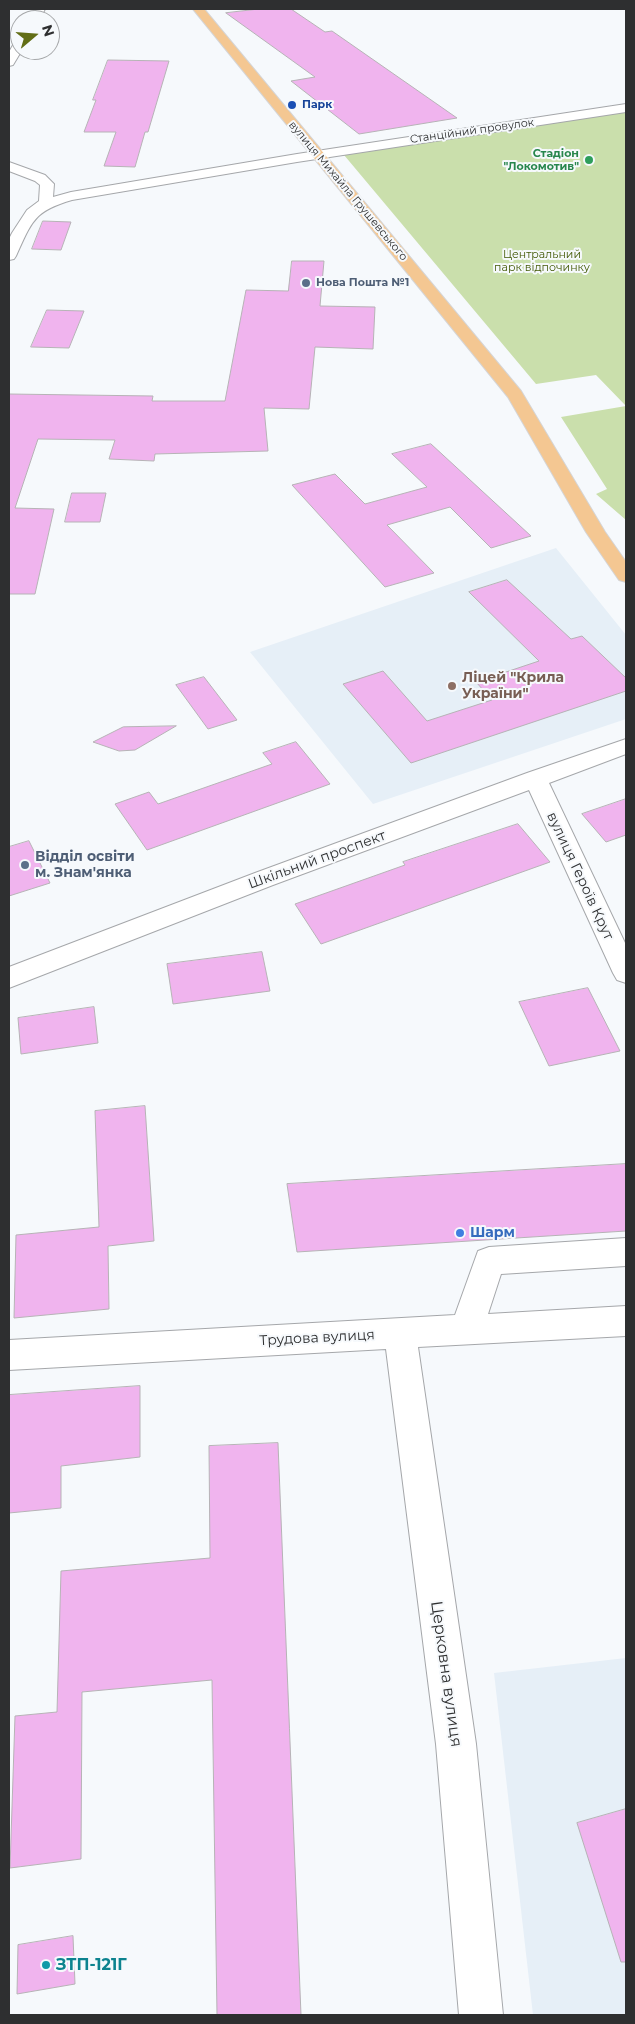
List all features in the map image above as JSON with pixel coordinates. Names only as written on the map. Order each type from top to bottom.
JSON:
[{"type":"main road","name":"вулиця Михайла Грушевського","points":[[198,9],[515,395],[593,531],[626,576]]},
{"type":"street","name":"Станційний провулок","points":[[46,203],[71,196],[318,154],[626,108]]},
{"type":"street","points":[[9,166],[40,178],[47,184],[46,203],[29,214],[9,256]]},
{"type":"street","name":"Шкільний проспект","points":[[9,978],[264,879],[626,746]]},
{"type":"street","name":"вулиця Героїв Крут","points":[[535,778],[626,973]]},
{"type":"street","points":[[467,1330],[489,1261],[626,1252]]},
{"type":"street","name":"Трудова вулиця","points":[[9,1355],[626,1321]]},
{"type":"street","name":"Церковна вулиця","points":[[400,1333],[456,1744],[481,2015]]},
{"type":"shaded area","name":"Ліцей \"Крила України\"","points":[[556,548],[626,635],[626,719],[373,804],[250,652]]},
{"type":"shaded area","points":[[626,1658],[626,2015],[533,2015],[494,1673]]},
{"type":"green space","name":"Центральний парк відпочинку","points":[[626,112],[626,406],[596,375],[536,384],[344,155]]},
{"type":"green space","points":[[626,406],[626,520],[596,494],[607,489],[561,417]]},
{"type":"building","points":[[259,9],[291,9],[325,32],[332,31],[457,118],[359,134],[291,81],[315,77],[226,13]]},
{"type":"building","points":[[108,60],[169,61],[148,132],[145,132],[135,167],[104,166],[116,132],[84,132],[96,100],[93,100]]},
{"type":"building","points":[[43,221],[71,222],[61,250],[32,249]]},
{"type":"building","points":[[292,261],[324,261],[320,306],[375,307],[373,349],[315,347],[309,409],[264,408],[268,451],[155,454],[154,461],[109,459],[115,440],[38,439],[15,508],[54,509],[35,594],[9,594],[9,394],[153,396],[152,401],[225,401],[246,290],[288,291]]},
{"type":"building","points":[[47,310],[84,311],[69,348],[31,347]]},
{"type":"building","points":[[431,444],[531,536],[491,548],[450,507],[387,525],[434,573],[385,587],[292,485],[335,474],[365,504],[427,487],[392,454]]},
{"type":"building","points":[[72,493],[106,493],[100,522],[65,522]]},
{"type":"building","points":[[507,580],[571,639],[582,636],[626,678],[626,691],[411,763],[343,684],[383,671],[427,721],[492,700],[476,682],[539,661],[469,592]]},
{"type":"building","points":[[204,677],[237,720],[208,729],[176,685]]},
{"type":"building","points":[[176,726],[135,750],[119,751],[93,742],[123,727]]},
{"type":"building","points":[[296,742],[330,784],[147,850],[115,804],[149,792],[158,804],[272,764],[263,753]]},
{"type":"building","points":[[626,799],[626,835],[606,842],[582,814]]},
{"type":"building","points":[[518,824],[550,862],[321,944],[295,904],[405,865],[403,862]]},
{"type":"building","name":"Відділ освіти м. Знам'янка","points":[[29,841],[50,883],[9,896],[9,847]]},
{"type":"building","points":[[262,952],[270,991],[173,1004],[167,964]]},
{"type":"building","points":[[588,988],[620,1051],[549,1066],[519,1002]]},
{"type":"building","points":[[94,1007],[98,1043],[21,1054],[18,1018]]},
{"type":"building","points":[[145,1106],[154,1241],[108,1246],[109,1309],[14,1318],[16,1235],[99,1227],[95,1111]]},
{"type":"building","points":[[626,1164],[626,1231],[297,1252],[287,1184]]},
{"type":"building","points":[[140,1386],[140,1457],[61,1466],[61,1508],[9,1513],[9,1395]]},
{"type":"building","points":[[278,1443],[301,2015],[217,2015],[212,1680],[82,1692],[81,1859],[10,1868],[15,1716],[57,1712],[61,1571],[210,1558],[209,1446]]},
{"type":"building","points":[[626,1809],[626,1962],[621,1962],[577,1823]]},
{"type":"building","name":"ЗТП-121Г","points":[[73,1936],[75,1984],[17,1994],[18,1945]]},
{"type":"place","name":"Парк","points":[[292,105]]},
{"type":"place","name":"Стадіон \"Локомотив\"","points":[[589,160]]},
{"type":"place","name":"Нова Пошта №1","points":[[306,283]]},
{"type":"place","name":"Ліцей \"Крила України\"","points":[[452,686]]},
{"type":"place","name":"Відділ освіти м. Знам'янка","points":[[25,865]]},
{"type":"place","name":"Шарм","points":[[460,1233]]},
{"type":"place","name":"ЗТП-121Г","points":[[46,1965]]}]
